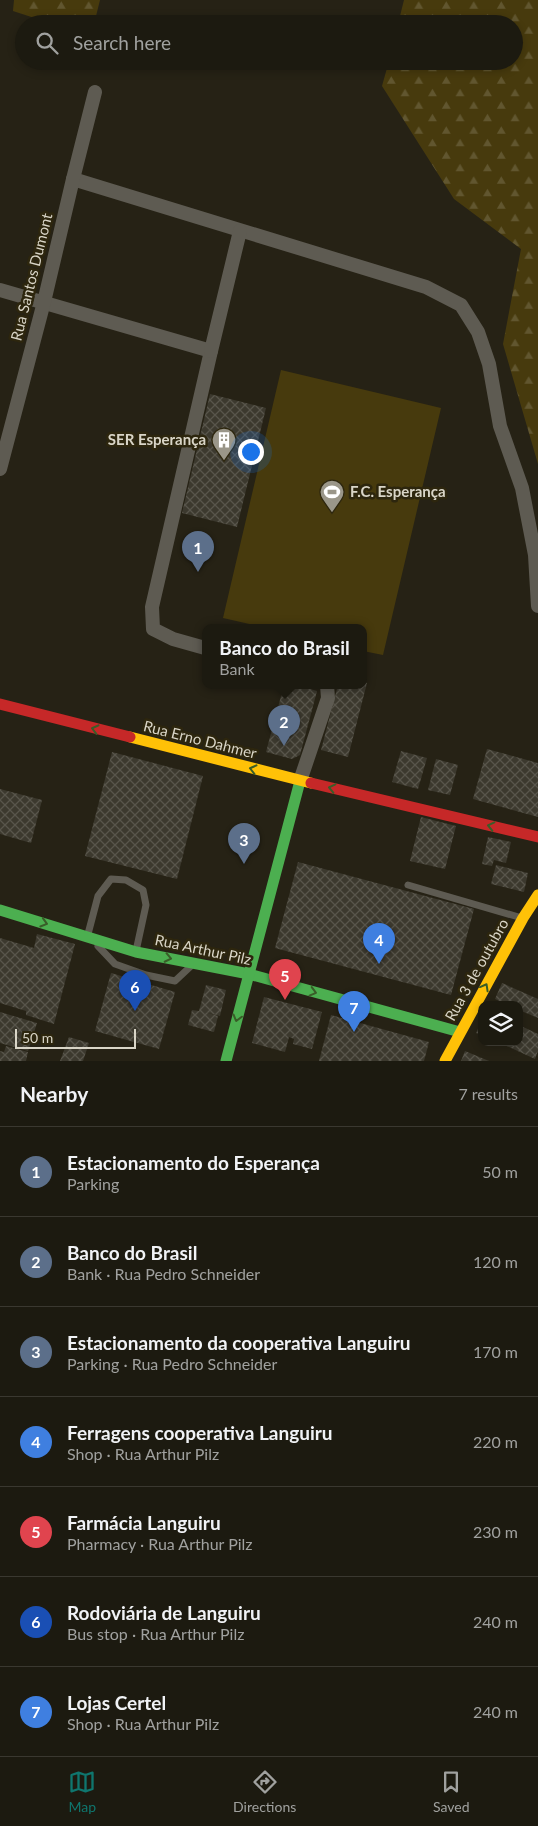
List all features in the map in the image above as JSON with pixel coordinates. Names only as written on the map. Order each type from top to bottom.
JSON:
[{"type":"main road","name":"Rua Erno Dahmer","points":[[0,704],[300,781],[538,837]]},
{"type":"main road","points":[[226,1061],[300,781]]},
{"type":"main road","name":"Rua 3 de outubro","points":[[445,1061],[523,918],[538,895]]},
{"type":"main road","name":"Rua Arthur Pilz","points":[[0,910],[136,952],[249,974],[460,1032]]},
{"type":"street","name":"Rua Santos Dumont","points":[[0,468],[44,302],[96,92]]},
{"type":"street","points":[[73,179],[426,288],[461,305],[478,332],[490,364],[500,426],[522,488],[535,555],[538,606]]},
{"type":"street","points":[[202,647],[173,639],[153,629],[152,607],[210,351],[240,230]]},
{"type":"street","points":[[0,290],[210,351]]},
{"type":"street","points":[[300,781],[328,698],[327,689]]},
{"type":"lane","points":[[136,952],[146,905],[143,890],[126,880],[110,879],[98,896],[88,936],[115,964],[146,975],[175,981],[193,964]]},
{"type":"lane","points":[[408,885],[523,918]]},
{"type":"green space","points":[[14,0],[100,0],[96,15],[25,15],[13,11]]},
{"type":"green space","points":[[404,0],[538,0],[538,464],[503,344],[521,249],[454,199],[382,86],[386,70],[523,70],[523,15],[400,15]]},
{"type":"green space","name":"F.C. Esperança","points":[[281,370],[441,408],[383,655],[367,652],[367,624],[250,624],[223,618]]},
{"type":"building","name":"SER Esperança","points":[[210,394],[266,408],[237,527],[182,513]]},
{"type":"building","points":[[283,689],[310,689],[317,691],[300,755],[292,759],[266,752]]},
{"type":"building","points":[[337,689],[365,689],[348,757],[321,750]]},
{"type":"building","points":[[487,749],[538,763],[538,817],[473,799]]},
{"type":"building","points":[[401,751],[427,758],[418,789],[392,782]]},
{"type":"building","points":[[112,752],[203,776],[177,879],[85,856]]},
{"type":"building","points":[[436,759],[458,765],[450,795],[428,790]]},
{"type":"building","points":[[0,789],[42,800],[31,843],[0,834]]},
{"type":"building","points":[[421,817],[456,826],[445,869],[410,861]]},
{"type":"building","points":[[488,837],[511,842],[506,863],[494,860],[492,866],[482,864]]},
{"type":"building","points":[[298,862],[474,909],[451,995],[275,948]]},
{"type":"building","points":[[496,865],[528,873],[524,892],[491,884]]},
{"type":"building","points":[[37,934],[75,944],[54,1024],[26,1015],[26,1011],[0,1003],[0,938],[34,948]]},
{"type":"building","points":[[111,973],[175,992],[159,1049],[95,1031]]},
{"type":"building","points":[[502,983],[538,999],[538,1018],[523,1012],[523,1001],[499,1001],[495,999]]},
{"type":"building","points":[[206,985],[226,990],[220,1016],[205,1012],[218,1016],[214,1032],[188,1025],[192,1010],[199,1011]]},
{"type":"building","points":[[264,997],[322,1012],[312,1049],[293,1044],[294,1039],[289,1037],[285,1052],[252,1043]]},
{"type":"building","points":[[0,1012],[37,1023],[28,1051],[0,1043]]},
{"type":"building","points":[[331,1015],[429,1042],[424,1061],[319,1061]]},
{"type":"building","points":[[523,1027],[538,1034],[538,1051],[535,1059],[507,1046],[523,1046]]},
{"type":"building","points":[[69,1037],[89,1043],[83,1061],[60,1061]]},
{"type":"building","points":[[6,1046],[28,1052],[26,1061],[0,1061],[0,1051],[4,1052]]},
{"type":"building","points":[[465,1051],[489,1061],[461,1061]]},
{"type":"traffic: fast","points":[[226,1061],[300,781]]},
{"type":"traffic: fast","points":[[0,910],[136,952],[249,974],[460,1032]]},
{"type":"traffic: slow","points":[[130,737],[311,783]]},
{"type":"traffic: slow","points":[[445,1061],[523,918],[538,895]]},
{"type":"traffic: jam","points":[[0,704],[130,737]]},
{"type":"traffic: jam","points":[[311,783],[538,837]]},
{"type":"place","name":"SER Esperança","points":[[224,461]]},
{"type":"place","name":"F.C. Esperança","points":[[332,513]]},
{"type":"place","name":"Estacionamento do Esperança","points":[[198,572]]},
{"type":"place","name":"Banco do Brasil","points":[[284,746]]},
{"type":"place","name":"Estacionamento da cooperativa Languiru","points":[[244,864]]},
{"type":"place","name":"Ferragens cooperativa Languiru","points":[[379,964]]},
{"type":"place","name":"Farmácia Languiru","points":[[285,1000]]},
{"type":"place","name":"Rodoviária de Languiru","points":[[135,1011]]},
{"type":"place","name":"Lojas Certel","points":[[354,1032]]}]
